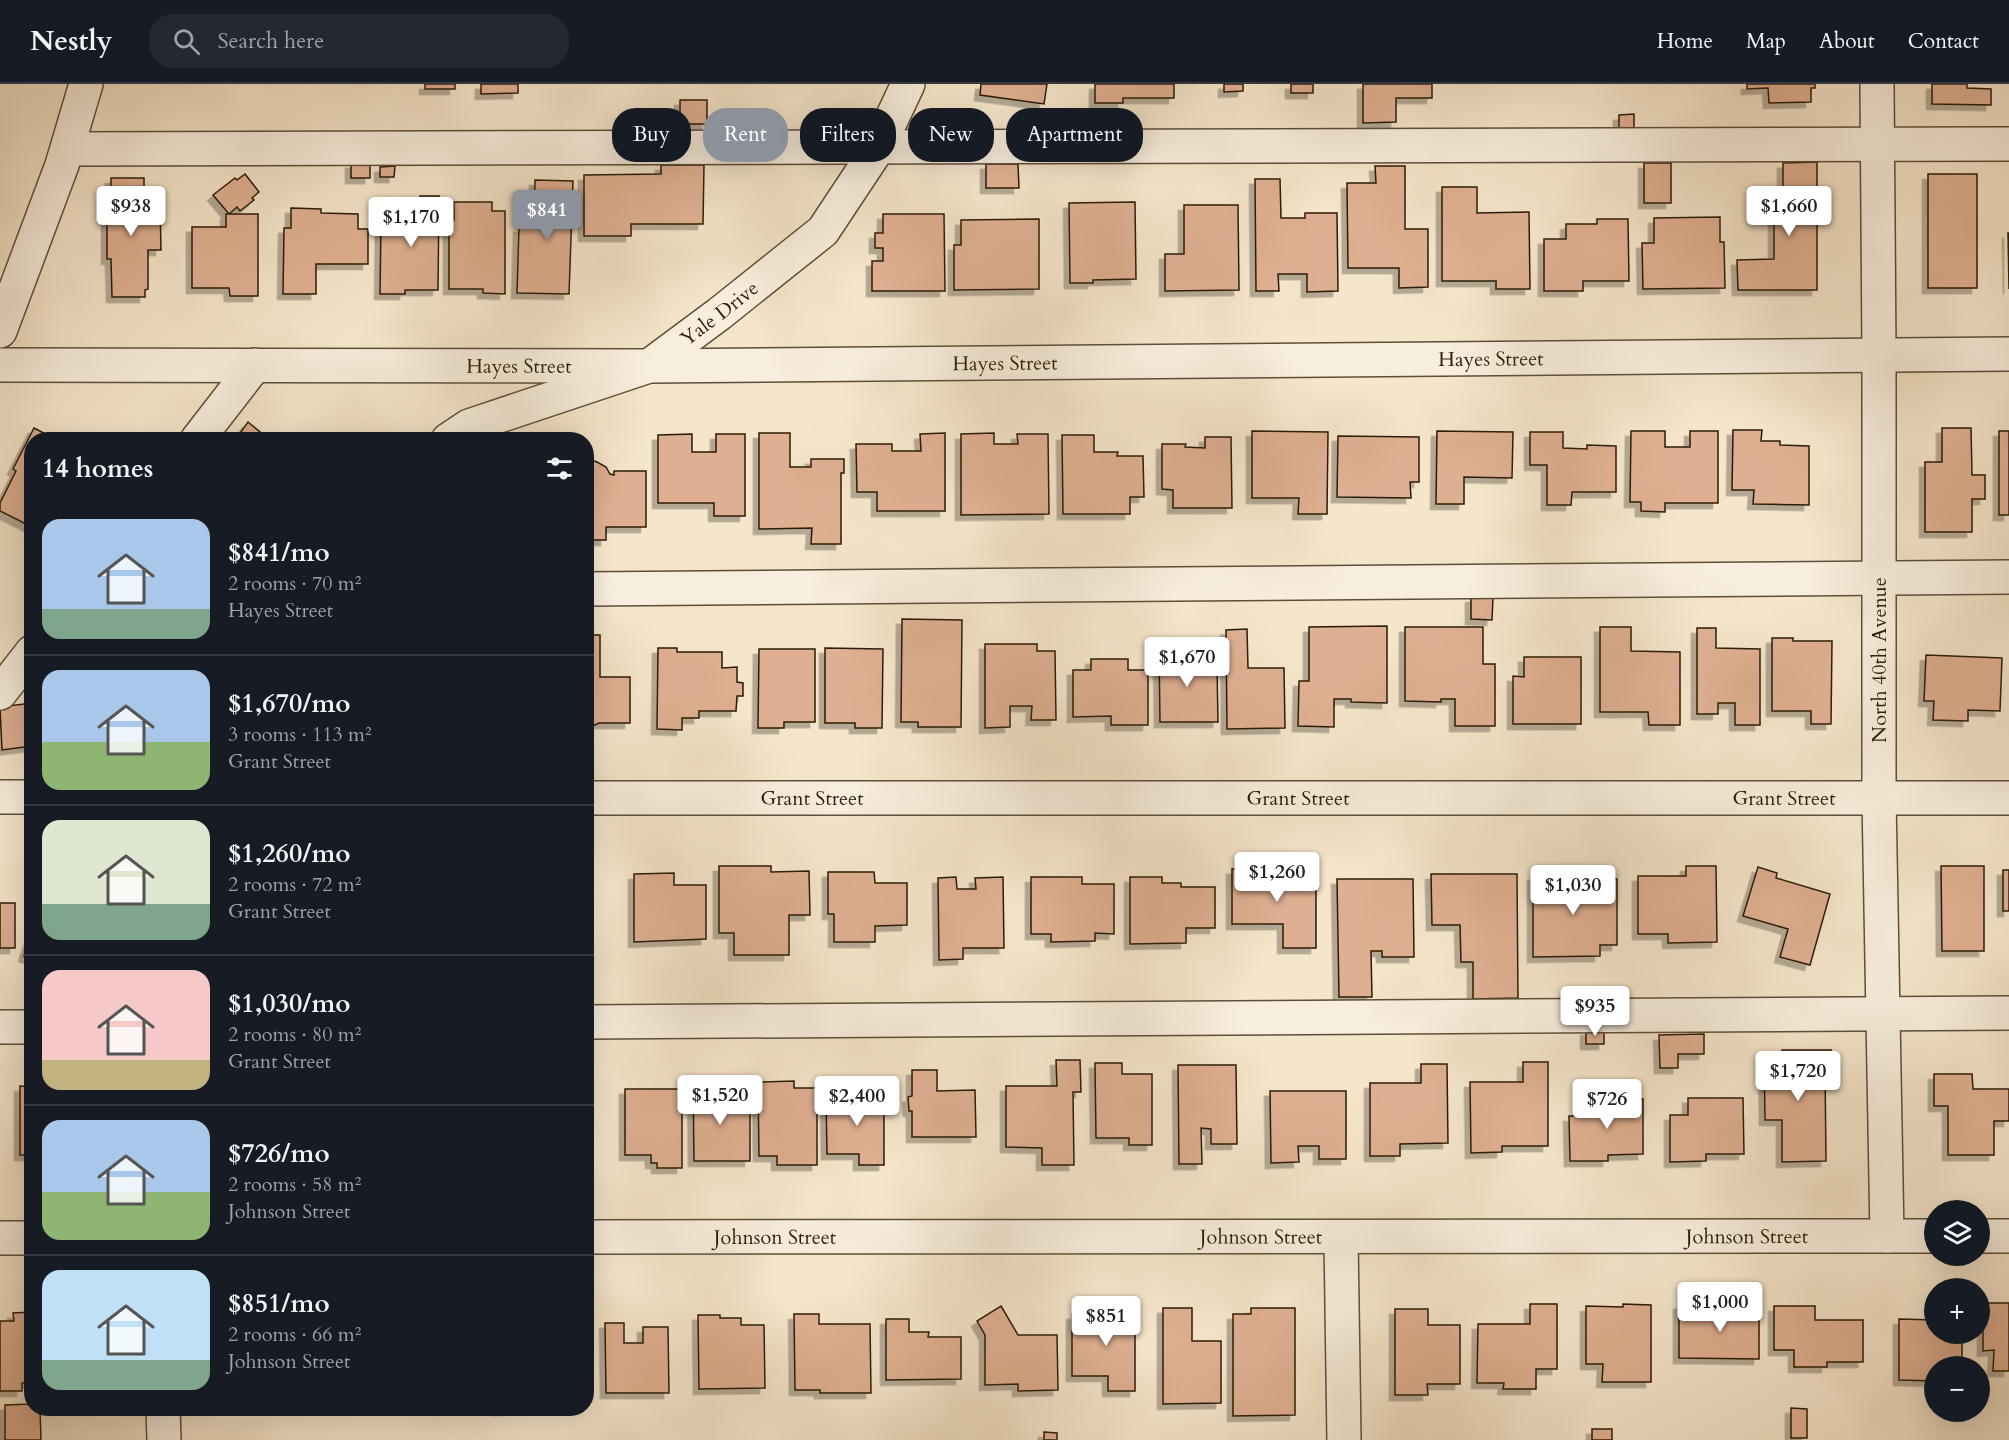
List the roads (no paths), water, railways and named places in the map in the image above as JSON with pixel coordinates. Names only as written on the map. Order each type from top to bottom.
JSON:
[{"type":"street","points":[[0,331],[68,149],[86,84]]},
{"type":"street","name":"Yale Drive","points":[[896,109],[908,84]]},
{"type":"street","name":"North 40th Avenue","points":[[1877,84],[1879,798],[1887,1236]]},
{"type":"street","points":[[896,147],[2009,144]]},
{"type":"street","points":[[68,149],[800,147]]},
{"type":"street","name":"Yale Drive","points":[[460,432],[469,426],[649,366],[719,314],[823,231],[868,162]]},
{"type":"street","name":"Hayes Street","points":[[0,365],[649,366],[2009,354]]},
{"type":"street","points":[[203,432],[255,365]]},
{"type":"street","points":[[594,589],[2009,577]]},
{"type":"street","points":[[0,693],[24,662]]},
{"type":"street","points":[[0,797],[24,797]]},
{"type":"street","name":"Grant Street","points":[[594,798],[2009,798]]},
{"type":"street","points":[[594,1022],[2009,1013]]},
{"type":"street","points":[[0,1027],[24,1027]]},
{"type":"street","name":"Johnson Street","points":[[594,1237],[1924,1236]]},
{"type":"street","points":[[1990,1236],[2009,1236]]},
{"type":"street","points":[[1341,1237],[1344,1440]]},
{"type":"street","points":[[0,1238],[24,1238]]},
{"type":"street","points":[[164,1416],[164,1440]]}]
